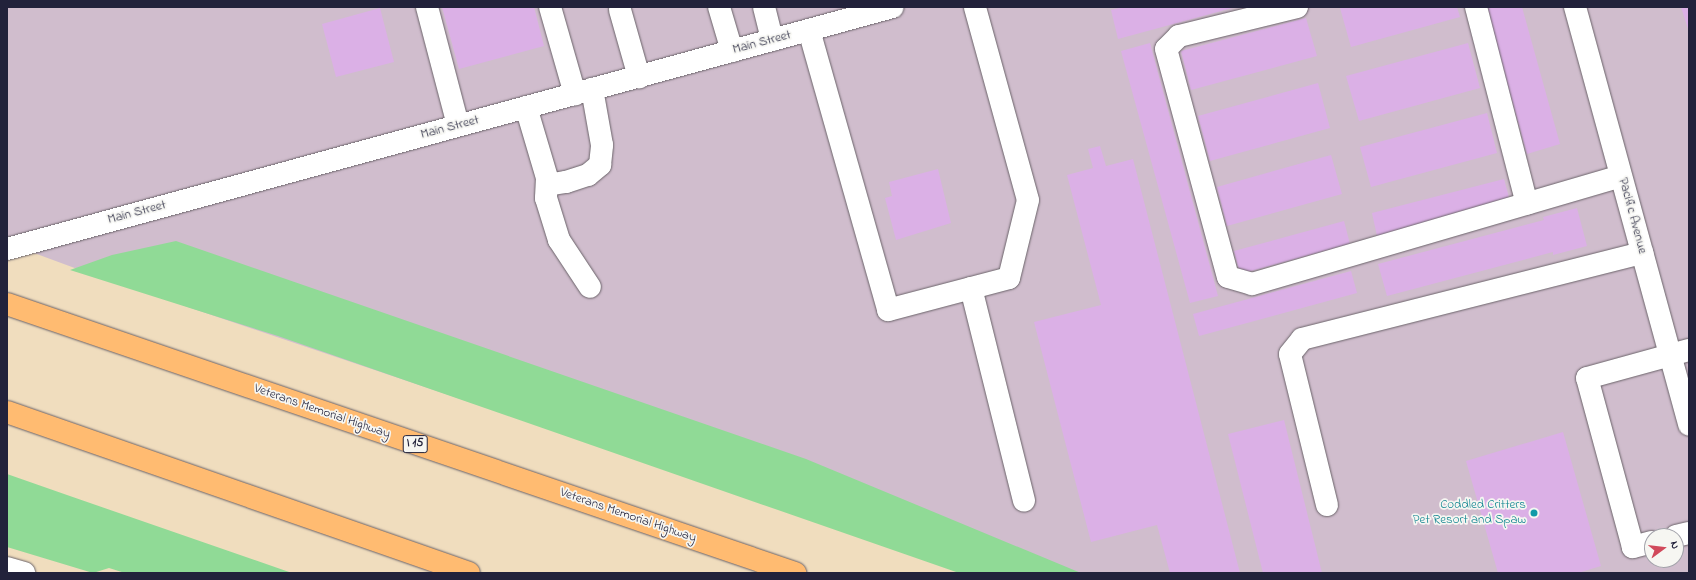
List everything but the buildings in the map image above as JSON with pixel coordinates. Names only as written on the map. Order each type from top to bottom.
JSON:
[{"type":"highway","name":"Veterans Memorial Highway","points":[[7,304],[795,573]]},
{"type":"highway","points":[[7,412],[469,573]]},
{"type":"street","points":[[427,7],[458,126]]},
{"type":"street","points":[[547,178],[553,184],[566,182],[588,175],[600,165],[602,145],[584,91],[550,7]]},
{"type":"street","points":[[719,7],[732,51]]},
{"type":"street","points":[[764,7],[772,40]]},
{"type":"street","name":"Main Street","points":[[7,249],[893,7]]},
{"type":"street","points":[[809,30],[888,310],[1009,278],[1028,200],[975,7]]},
{"type":"street","points":[[1297,7],[1179,36],[1166,49],[1228,277],[1252,284],[1621,176]]},
{"type":"street","points":[[1476,7],[1526,204]]},
{"type":"street","name":"Pacific Avenue","points":[[1575,7],[1642,253],[1679,352],[1689,425]]},
{"type":"street","points":[[620,10],[638,76]]},
{"type":"street","points":[[526,107],[547,178],[546,198],[559,240],[590,287]]},
{"type":"street","points":[[1327,505],[1290,354],[1302,339],[1642,253]]},
{"type":"street","points":[[971,288],[1024,501]]},
{"type":"street","points":[[1644,544],[1633,547],[1587,378],[1679,352]]},
{"type":"street","points":[[7,568],[24,573]]},
{"type":"shaded area","points":[[7,7],[1689,7],[1689,573],[976,573],[99,277],[7,243]]},
{"type":"green space","points":[[176,241],[806,459],[1081,573],[959,573],[278,336],[70,270],[112,255]]},
{"type":"green space","points":[[7,474],[292,573],[125,573],[109,568],[93,573],[7,547]]},
{"type":"place","name":"Coddled Critters Pet Resort and Spaw","points":[[1534,513]]}]
